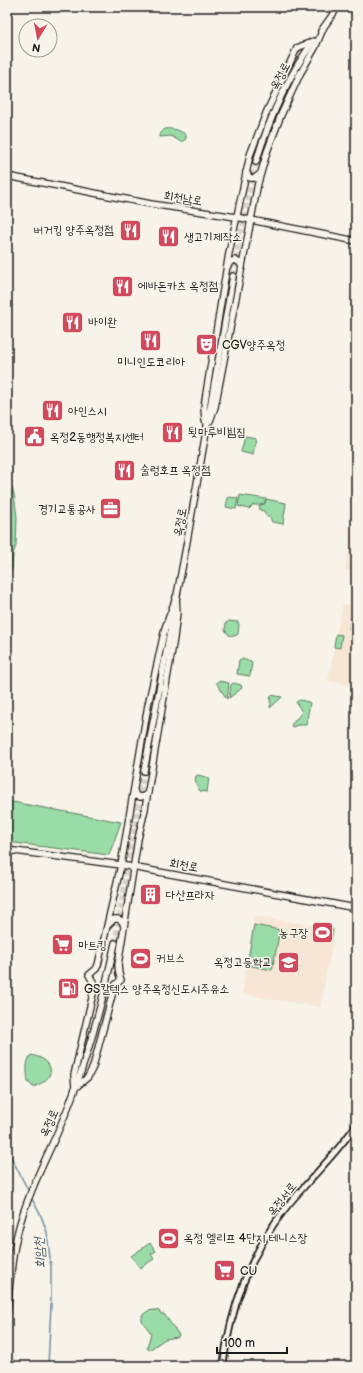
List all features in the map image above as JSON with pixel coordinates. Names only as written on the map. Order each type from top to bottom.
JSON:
[{"type":"main road","name":"옥정로","points":[[256,162],[265,131],[286,87],[314,41],[338,7]]},
{"type":"main road","points":[[206,429],[215,407],[260,174],[281,115],[300,74],[315,48],[323,28]]},
{"type":"main road","points":[[206,429],[204,408],[206,394],[236,217],[250,155],[267,111],[297,48],[314,41]]},
{"type":"main road","points":[[246,171],[250,178],[255,178],[260,174]]},
{"type":"main road","name":"회천남로","points":[[7,176],[151,204],[236,217],[356,241]]},
{"type":"main road","points":[[227,268],[230,262],[235,260],[240,263],[242,267]]},
{"type":"main road","name":"옥정로","points":[[144,771],[186,547],[232,276]]},
{"type":"main road","points":[[76,1088],[74,1076],[95,985],[89,975],[98,965],[107,926],[121,865],[148,705],[165,628],[176,597]]},
{"type":"main road","points":[[76,1088],[88,1077],[93,1067],[114,988],[121,980],[118,965],[138,839],[148,792],[174,638],[177,613],[176,597]]},
{"type":"main road","points":[[134,791],[136,796],[141,797],[146,795],[148,792]]},
{"type":"main road","name":"회천로","points":[[7,850],[121,865],[356,908]]},
{"type":"main road","points":[[107,926],[114,919],[118,919],[123,922],[124,929]]},
{"type":"main road","name":"옥정로","points":[[7,1312],[10,1274],[21,1221],[40,1171],[76,1088],[97,1017],[115,943]]},
{"type":"street","name":"옥정서로","points":[[223,1366],[229,1325],[251,1266],[264,1242],[285,1209],[343,1144],[356,1125]]},
{"type":"shaded area","points":[[356,506],[356,572],[345,570]]},
{"type":"shaded area","points":[[343,604],[356,606],[356,686],[328,681]]},
{"type":"shaded area","name":"옥정고등학교","points":[[254,916],[335,929],[320,1007],[242,994]]},
{"type":"green space","points":[[165,129],[174,129],[181,132],[186,135],[186,139],[181,142],[171,136],[160,137],[160,134]]},
{"type":"green space","points":[[245,436],[256,438],[253,455],[241,452]]},
{"type":"green space","points":[[7,471],[14,494],[17,517],[16,546],[13,554],[12,568],[7,581]]},
{"type":"green space","points":[[240,495],[266,499],[286,503],[283,524],[272,522],[270,517],[267,517],[264,511],[260,510],[259,505],[253,505],[249,509],[238,506]]},
{"type":"green space","points":[[228,497],[238,498],[236,509],[226,507]]},
{"type":"green space","points":[[353,608],[356,608],[356,630],[349,629]]},
{"type":"green space","points":[[229,621],[238,622],[239,624],[238,634],[235,636],[229,635],[225,630],[226,623]]},
{"type":"green space","points":[[336,634],[342,635],[340,648],[334,647]]},
{"type":"green space","points":[[242,659],[252,662],[250,676],[237,674],[239,660]]},
{"type":"green space","points":[[219,681],[229,683],[227,699],[217,684]]},
{"type":"green space","points":[[233,683],[241,685],[242,688],[229,698],[231,685]]},
{"type":"green space","points":[[271,695],[282,697],[270,708],[271,703]]},
{"type":"green space","points":[[300,700],[310,703],[306,725],[298,725],[293,727],[291,726],[292,724],[302,712],[296,702]]},
{"type":"green space","points":[[198,775],[209,778],[207,792],[200,791],[195,781],[196,776]]},
{"type":"green space","points":[[7,801],[121,822],[109,855],[7,842]]},
{"type":"green space","points":[[254,925],[280,930],[272,970],[247,965]]},
{"type":"green space","name":"농구장","points":[[314,926],[333,930],[331,940],[312,936]]},
{"type":"green space","points":[[31,1055],[39,1057],[45,1061],[49,1065],[50,1070],[50,1075],[41,1084],[33,1087],[28,1082],[27,1071],[27,1064]]},
{"type":"green space","name":"옥정 엘리프 4단지 테니스장","points":[[170,1232],[175,1238],[165,1245],[160,1239]]},
{"type":"green space","points":[[150,1243],[156,1251],[151,1254],[154,1259],[140,1268],[131,1256]]},
{"type":"green space","points":[[154,1310],[164,1314],[179,1335],[178,1337],[165,1339],[149,1350],[147,1348],[151,1333],[142,1321],[142,1315],[148,1311]]},
{"type":"waterway","name":"회암천","points":[[7,1149],[29,1192]]},
{"type":"waterway","name":"회암천","points":[[31,1197],[47,1232],[51,1267],[48,1366]]},
{"type":"tunnel","points":[[233,276],[240,234],[256,162]]},
{"type":"tunnel","points":[[115,943],[144,771]]},
{"type":"place","name":"버거킹 양주옥정점","points":[[130,230]]},
{"type":"place","name":"생고기제작소","points":[[169,237]]},
{"type":"place","name":"에바돈카츠 옥정점","points":[[122,286]]},
{"type":"place","name":"바이완","points":[[72,322]]},
{"type":"place","name":"미니인도코리아","points":[[151,341]]},
{"type":"place","name":"CGV양주옥정","points":[[206,345]]},
{"type":"place","name":"아인스시","points":[[53,411]]},
{"type":"place","name":"툇마루비빔집","points":[[173,432]]},
{"type":"place","name":"옥정2동행정복지센터","points":[[34,437]]},
{"type":"place","name":"술렁호프 옥정점","points":[[125,470]]},
{"type":"place","name":"경기교통공사","points":[[111,509]]},
{"type":"place","name":"다산프라자","points":[[151,895]]},
{"type":"place","name":"농구장","points":[[323,933]]},
{"type":"place","name":"마트킹","points":[[63,945]]},
{"type":"place","name":"커브스","points":[[140,958]]},
{"type":"place","name":"옥정고등학교","points":[[288,962]]},
{"type":"place","name":"GS칼텍스 양주옥정신도시주유소","points":[[69,989]]},
{"type":"place","name":"옥정 엘리프 4단지 테니스장","points":[[168,1238]]},
{"type":"place","name":"CU","points":[[225,1271]]}]
